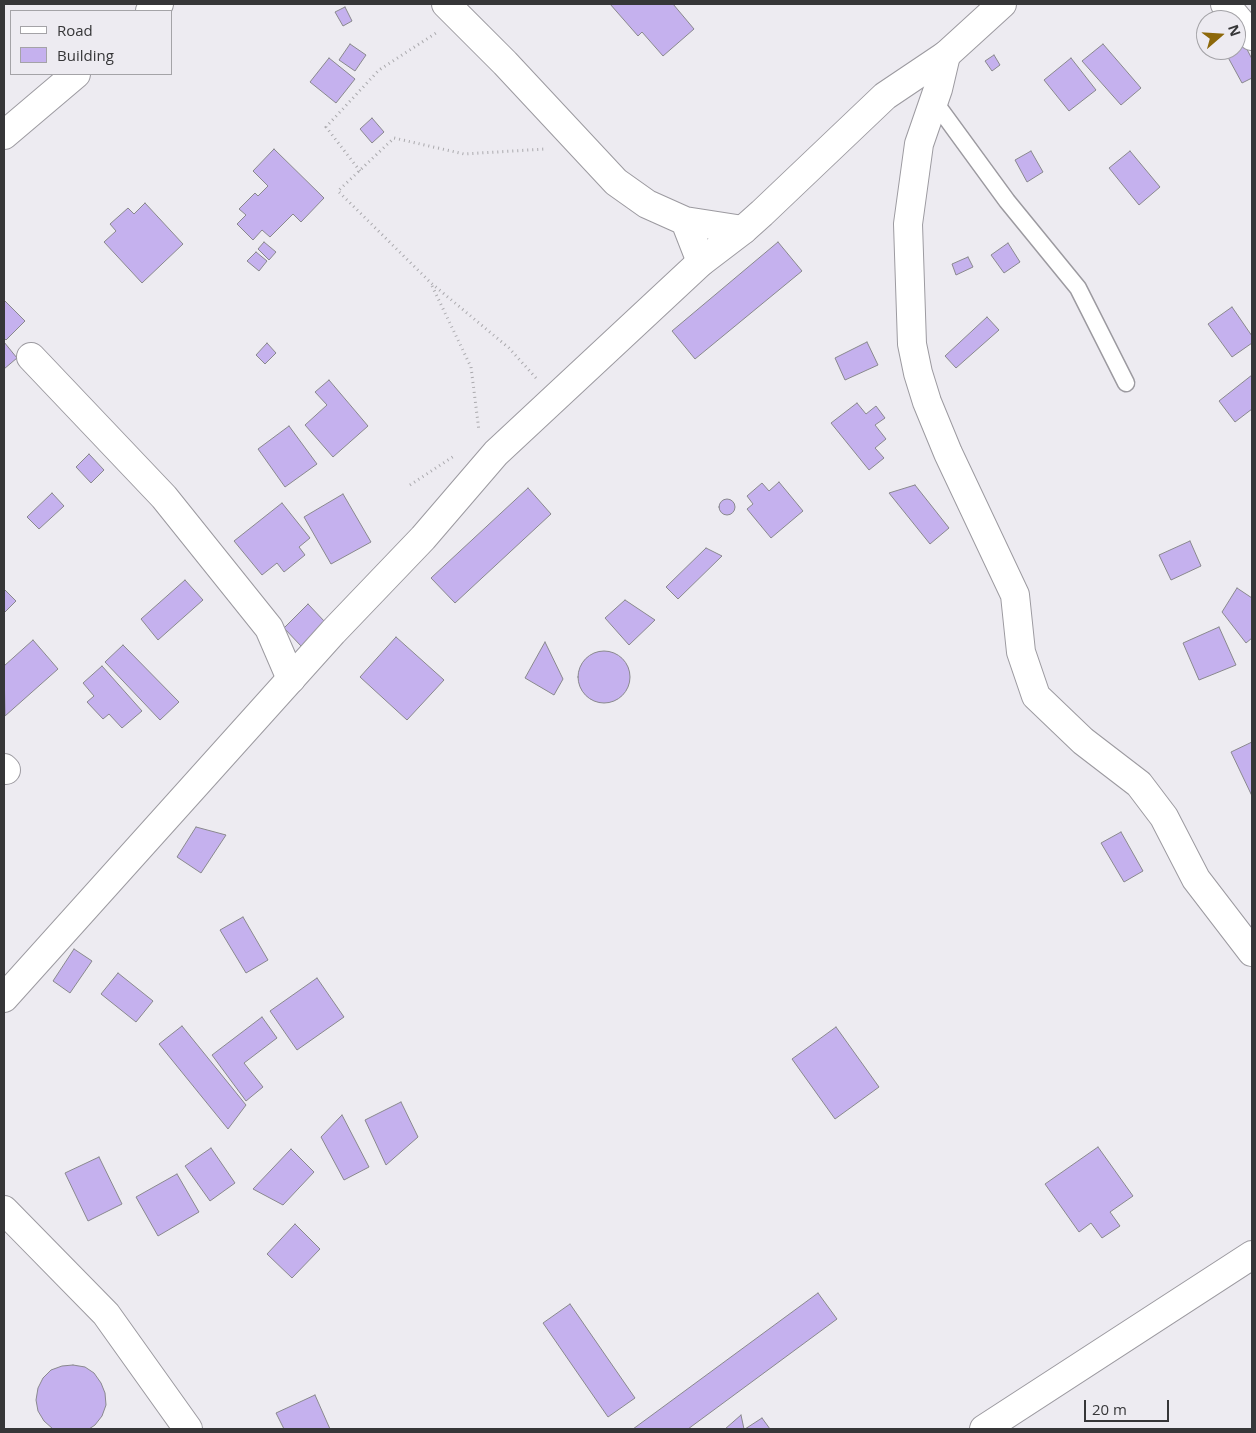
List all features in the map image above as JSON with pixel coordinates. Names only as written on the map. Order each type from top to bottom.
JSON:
[{"type":"street","points":[[4,998],[291,678],[423,538],[496,453],[701,262],[742,230],[885,96],[946,55],[1002,4]]},
{"type":"street","points":[[1225,4],[1252,36]]},
{"type":"street","points":[[453,11],[505,63],[616,182],[647,204],[685,221],[742,230]]},
{"type":"street","points":[[946,55],[938,89],[919,144],[908,224],[912,344],[927,402],[948,453],[1015,595],[1021,652],[1036,696],[1083,741],[1139,784],[1164,817],[1196,879],[1252,952]]},
{"type":"street","points":[[4,135],[75,75]]},
{"type":"street","points":[[685,221],[701,262]]},
{"type":"street","points":[[32,357],[164,497],[269,628],[291,678]]},
{"type":"street","points":[[4,1210],[106,1314],[188,1429]]},
{"type":"street","points":[[984,1429],[1252,1255]]},
{"type":"lane","points":[[934,102],[1007,201],[1078,288],[1126,383]]},
{"type":"path","points":[[360,171],[326,127],[379,70],[453,11]]},
{"type":"path","points":[[527,424],[537,377],[509,348],[431,284],[338,191],[394,138],[464,154],[525,151],[581,145]]},
{"type":"path","points":[[431,284],[471,367],[480,439]]},
{"type":"path","points":[[410,485],[456,454]]},
{"type":"building","points":[[610,4],[673,4],[694,29],[663,56],[642,32],[638,36]]},
{"type":"building","points":[[345,7],[352,21],[343,26],[335,12]]},
{"type":"building","points":[[350,44],[366,55],[355,71],[339,60]]},
{"type":"building","points":[[1103,44],[1141,88],[1121,105],[1082,61]]},
{"type":"building","points":[[1246,47],[1252,59],[1252,78],[1242,83],[1229,60],[1246,60]]},
{"type":"building","points":[[994,55],[1000,65],[992,71],[985,61]]},
{"type":"building","points":[[329,58],[355,79],[336,103],[310,82]]},
{"type":"building","points":[[1071,58],[1096,90],[1069,111],[1044,80]]},
{"type":"building","points":[[372,118],[384,132],[372,143],[360,129]]},
{"type":"building","points":[[274,149],[324,198],[301,222],[293,214],[270,237],[262,230],[253,240],[237,224],[246,215],[239,209],[255,193],[258,196],[268,186],[253,171]]},
{"type":"building","points":[[1031,151],[1043,172],[1027,182],[1015,160]]},
{"type":"building","points":[[1130,151],[1160,187],[1139,205],[1109,168]]},
{"type":"building","points":[[145,203],[183,244],[142,283],[104,242],[116,231],[110,224],[128,208],[134,214]]},
{"type":"building","points":[[264,242],[276,252],[269,260],[258,249]]},
{"type":"building","points":[[778,242],[802,271],[695,359],[672,331]]},
{"type":"building","points":[[1008,243],[1020,262],[1004,273],[991,255]]},
{"type":"building","points":[[256,252],[267,261],[259,271],[247,261]]},
{"type":"building","points":[[968,257],[973,267],[956,275],[952,264]]},
{"type":"building","points":[[4,300],[25,321],[6,340],[4,338]]},
{"type":"building","points":[[1232,307],[1252,336],[1252,343],[1232,357],[1208,324]]},
{"type":"building","points":[[987,317],[999,330],[956,368],[945,356]]},
{"type":"building","points":[[4,342],[17,358],[4,369]]},
{"type":"building","points":[[867,342],[878,365],[845,380],[835,358]]},
{"type":"building","points":[[267,343],[276,353],[265,364],[256,355]]},
{"type":"building","points":[[1252,375],[1252,409],[1235,422],[1219,401]]},
{"type":"building","points":[[329,380],[368,426],[333,457],[305,425],[327,405],[315,392]]},
{"type":"building","points":[[857,403],[866,414],[876,406],[885,418],[875,425],[886,439],[875,448],[884,458],[869,470],[831,423]]},
{"type":"building","points":[[289,426],[317,464],[285,487],[258,449]]},
{"type":"building","points":[[89,454],[104,470],[91,483],[76,467]]},
{"type":"building","points":[[779,482],[803,511],[771,538],[747,509],[753,504],[747,496],[762,483],[769,491]]},
{"type":"building","points":[[915,485],[949,528],[930,544],[889,493]]},
{"type":"building","points":[[528,488],[551,514],[455,603],[431,578]]},
{"type":"building","points":[[52,493],[64,506],[39,529],[27,517]]},
{"type":"building","points":[[343,494],[371,542],[331,564],[304,517]]},
{"type":"building","points":[[724,499],[730,499],[735,504],[733,513],[724,515],[719,510],[719,504]]},
{"type":"building","points":[[282,503],[310,538],[299,547],[305,555],[284,572],[277,563],[262,575],[234,541]]},
{"type":"building","points":[[1190,541],[1201,566],[1171,580],[1159,555]]},
{"type":"building","points":[[706,548],[722,556],[678,599],[666,587]]},
{"type":"building","points":[[185,580],[203,600],[158,640],[141,619]]},
{"type":"building","points":[[1237,588],[1252,598],[1252,638],[1246,643],[1222,612]]},
{"type":"building","points":[[4,589],[16,601],[4,613]]},
{"type":"building","points":[[625,600],[655,620],[629,645],[605,618]]},
{"type":"building","points":[[308,604],[325,622],[301,646],[284,628]]},
{"type":"building","points":[[1219,627],[1236,665],[1199,680],[1183,643]]},
{"type":"building","points":[[396,637],[444,680],[407,720],[360,677]]},
{"type":"building","points":[[33,640],[58,669],[5,716],[4,666]]},
{"type":"building","points":[[545,642],[563,679],[554,695],[525,678]]},
{"type":"building","points":[[123,645],[179,702],[160,720],[105,662]]},
{"type":"building","points":[[599,651],[609,651],[618,655],[626,663],[630,677],[626,691],[618,699],[609,703],[599,703],[590,699],[582,691],[578,682],[578,672],[582,663],[590,655]]},
{"type":"building","points":[[102,666],[142,711],[122,728],[109,714],[103,719],[87,702],[94,696],[83,683]]},
{"type":"building","points":[[1252,742],[1252,796],[1231,752]]},
{"type":"building","points":[[196,827],[226,835],[201,873],[177,857]]},
{"type":"building","points":[[1121,832],[1143,871],[1124,882],[1101,843]]},
{"type":"building","points":[[243,917],[268,960],[246,973],[220,930]]},
{"type":"building","points":[[74,949],[92,961],[70,993],[53,981]]},
{"type":"building","points":[[118,973],[153,1001],[136,1022],[101,994]]},
{"type":"building","points":[[317,978],[344,1017],[297,1050],[270,1011]]},
{"type":"building","points":[[262,1017],[277,1038],[244,1063],[263,1087],[246,1101],[212,1055]]},
{"type":"building","points":[[182,1026],[246,1105],[228,1129],[159,1044]]},
{"type":"building","points":[[836,1027],[879,1087],[835,1119],[792,1059]]},
{"type":"building","points":[[401,1102],[418,1137],[386,1165],[365,1120]]},
{"type":"building","points":[[342,1115],[369,1167],[344,1180],[321,1137]]},
{"type":"building","points":[[1098,1147],[1133,1196],[1110,1212],[1120,1226],[1102,1238],[1091,1223],[1079,1232],[1045,1184]]},
{"type":"building","points":[[211,1148],[235,1183],[210,1201],[185,1166]]},
{"type":"building","points":[[291,1149],[314,1172],[283,1205],[253,1189]]},
{"type":"building","points":[[99,1157],[122,1204],[88,1221],[65,1173]]},
{"type":"building","points":[[177,1174],[199,1212],[158,1236],[136,1197]]},
{"type":"building","points":[[295,1224],[320,1249],[292,1278],[267,1254]]},
{"type":"building","points":[[818,1293],[837,1319],[688,1429],[633,1429]]},
{"type":"building","points":[[570,1304],[635,1398],[608,1417],[543,1323]]},
{"type":"building","points":[[73,1365],[85,1367],[94,1373],[105,1393],[106,1405],[102,1416],[89,1429],[53,1429],[44,1421],[38,1411],[36,1400],[38,1388],[43,1378],[51,1370]]},
{"type":"building","points":[[315,1395],[330,1429],[284,1429],[276,1413]]},
{"type":"building","points":[[741,1415],[744,1429],[725,1429]]},
{"type":"building","points":[[762,1418],[770,1429],[745,1429]]}]
